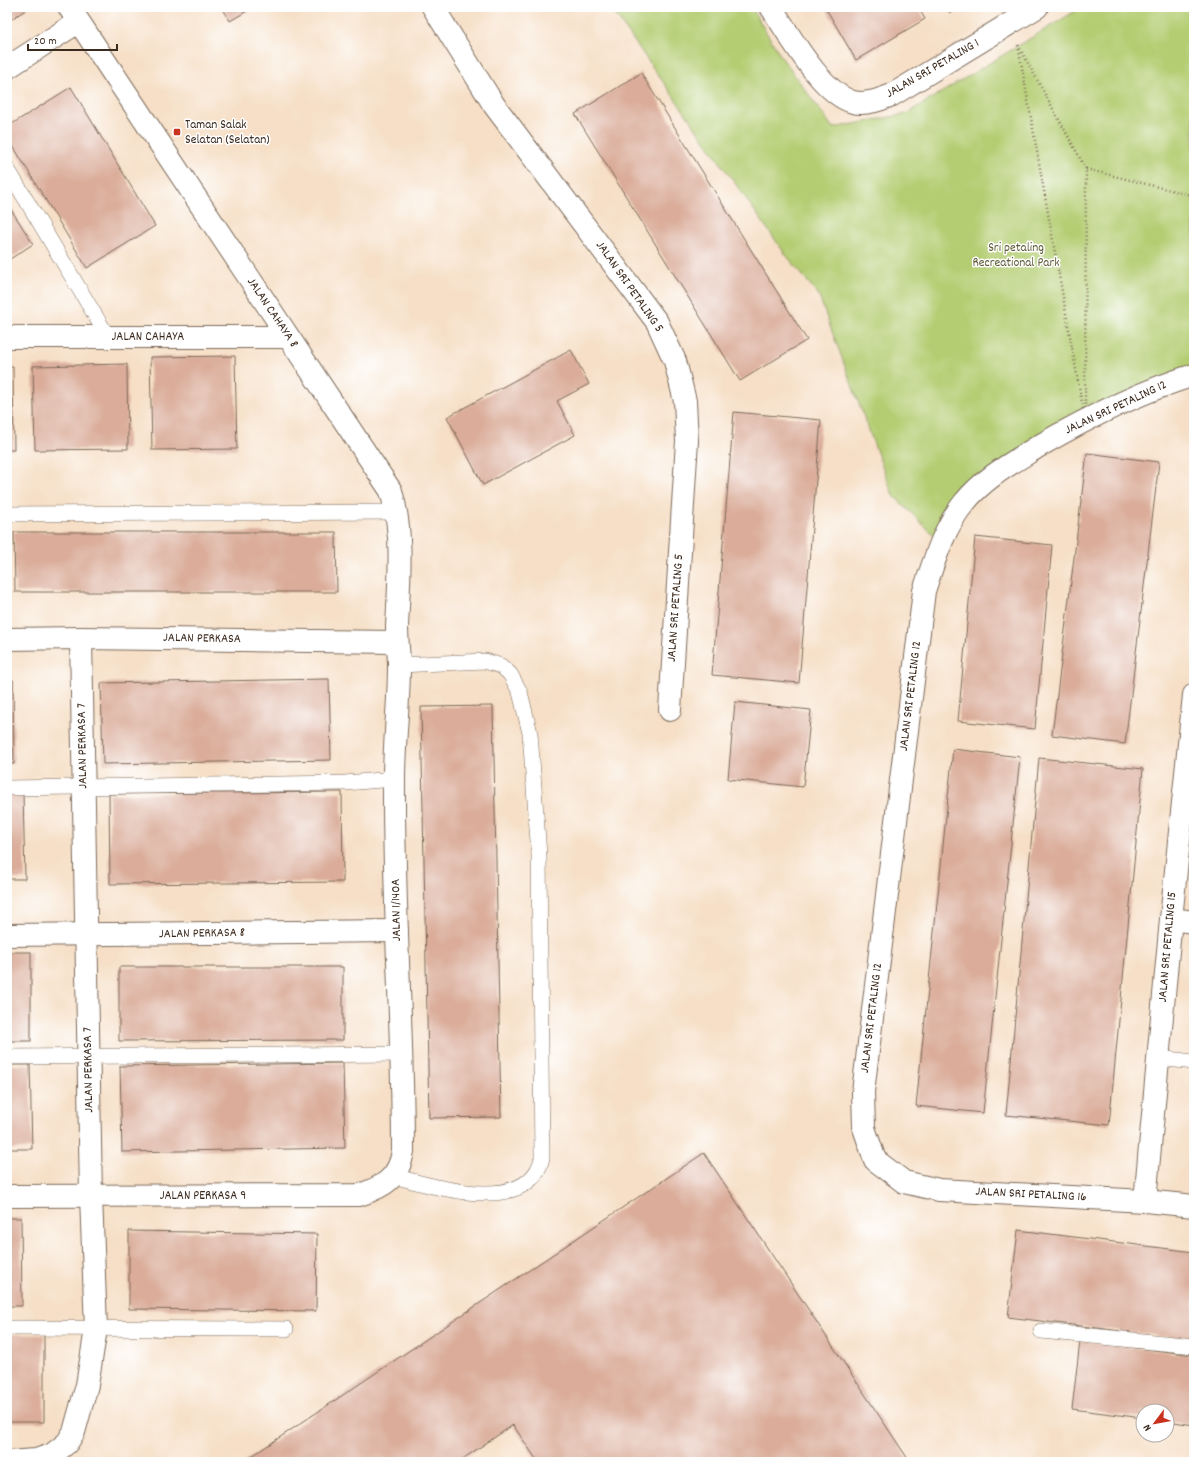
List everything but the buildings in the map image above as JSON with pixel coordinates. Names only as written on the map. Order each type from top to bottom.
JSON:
[{"type":"street","name":"JALAN SRI PETALING 5","points":[[433,7],[494,105],[657,322],[675,361],[685,401],[687,441],[670,710]]},
{"type":"street","name":"JALAN SRI PETALING 1","points":[[771,7],[804,58],[826,86],[853,102],[873,102],[892,95],[1037,7]]},
{"type":"street","points":[[7,68],[74,14]]},
{"type":"street","name":"JALAN CAHAYA 8","points":[[74,14],[391,491],[397,512],[399,580],[397,642]]},
{"type":"street","name":"JALAN CAHAYA","points":[[7,336],[288,337]]},
{"type":"street","name":"JALAN SRI PETALING 12","points":[[875,1160],[864,1128],[863,1092],[924,591],[941,542],[964,503],[993,474],[1085,420],[1160,386],[1194,375]]},
{"type":"street","name":"JALAN PERKASA","points":[[7,639],[81,638],[397,642]]},
{"type":"street","name":"JALAN PERKASA 7","points":[[7,1462],[36,1460],[53,1454],[67,1443],[74,1432],[87,1385],[96,1329],[88,1058],[81,638]]},
{"type":"street","name":"JALAN 1/140A","points":[[393,1176],[401,1165],[403,1151],[403,1054],[397,931],[394,779],[399,665],[397,642]]},
{"type":"street","name":"JALAN SRI PETALING 15","points":[[1145,1201],[1170,919],[1194,695]]},
{"type":"street","points":[[1170,919],[1194,922]]},
{"type":"street","name":"JALAN PERKASA 8","points":[[7,935],[87,936],[397,931]]},
{"type":"street","name":"JALAN SRI PETALING 16","points":[[875,1160],[904,1182],[940,1190],[1145,1201],[1194,1206]]},
{"type":"street","name":"JALAN PERKASA 9","points":[[7,1196],[359,1195],[385,1184],[393,1176]]},
{"type":"lane","points":[[7,168],[108,337]]},
{"type":"lane","points":[[7,514],[397,512]]},
{"type":"lane","points":[[393,1176],[456,1192],[505,1192],[522,1186],[534,1177],[540,1169],[542,1158],[539,855],[530,733],[520,692],[510,674],[501,666],[486,661],[399,665]]},
{"type":"lane","points":[[7,788],[345,783],[394,779]]},
{"type":"lane","points":[[7,1057],[88,1058],[403,1054]]},
{"type":"lane","points":[[1158,1058],[1194,1062]]},
{"type":"lane","points":[[7,1328],[286,1329]]},
{"type":"lane","points":[[1041,1331],[1194,1346]]},
{"type":"path","points":[[1018,45],[1086,169],[1085,420],[1018,45]]},
{"type":"path","points":[[1086,169],[1194,196]]},
{"type":"green space","name":"Sri petaling Recreational Park","points":[[610,7],[751,7],[782,58],[833,128],[906,114],[1082,7],[1194,7],[1194,375],[993,474],[941,542],[893,495],[818,294],[786,255]]},
{"type":"place","name":"Taman Salak Selatan (Selatan)","points":[[177,132]]}]
